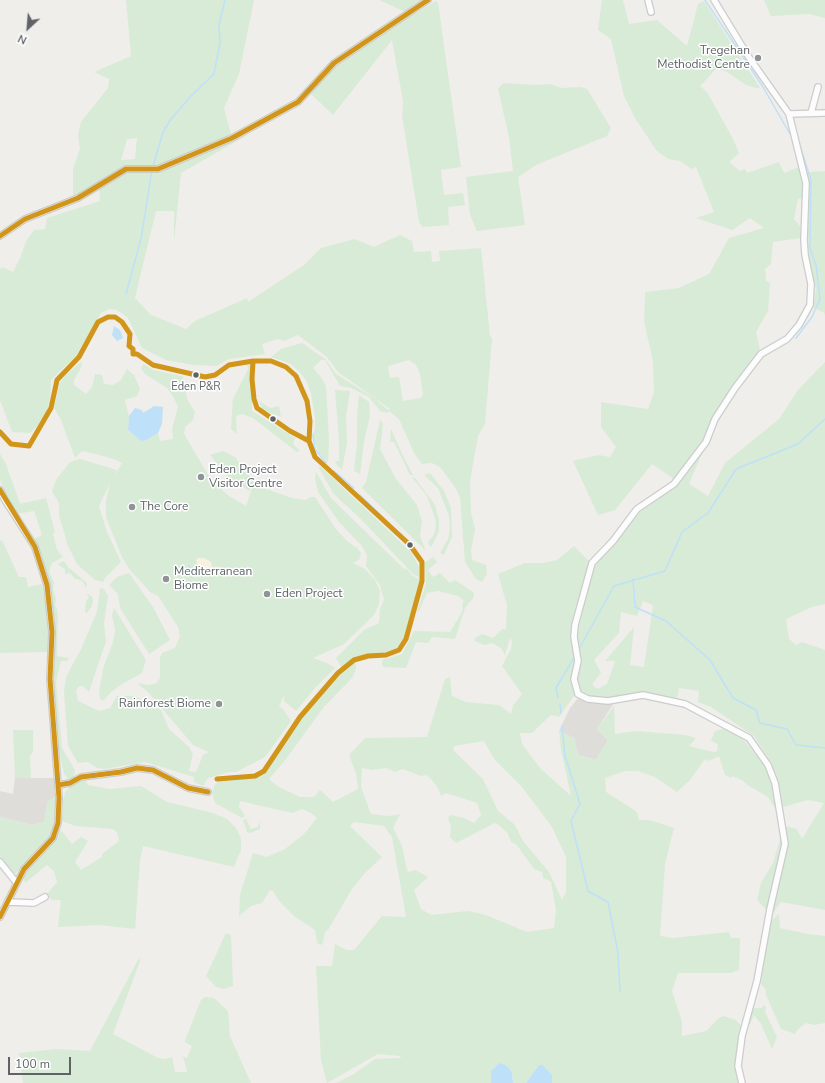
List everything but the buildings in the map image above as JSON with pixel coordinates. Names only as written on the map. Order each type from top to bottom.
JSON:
[{"type":"street","points":[[0,236],[25,219],[78,198],[126,169],[158,169],[232,138],[298,102],[334,63],[428,0]]},
{"type":"street","points":[[648,0],[651,12]]},
{"type":"street","points":[[714,0],[748,56],[789,114],[806,183],[804,240],[805,255],[811,284],[810,305],[799,325],[789,336],[761,354],[715,419],[706,442],[674,484],[638,509],[613,541],[592,562],[575,625],[574,637],[578,661],[574,679],[578,694],[588,699],[608,701],[643,696],[685,704],[749,738],[771,771],[775,783],[785,844],[770,909],[757,981],[742,1036],[738,1066],[742,1083]]},
{"type":"street","points":[[811,113],[818,86]]},
{"type":"street","points":[[789,114],[825,113]]},
{"type":"street","points":[[0,490],[34,547],[47,585],[52,632],[50,679],[59,798],[58,823],[53,838],[24,869],[16,882],[0,917]]},
{"type":"street","points":[[58,785],[70,783],[81,777],[137,768],[153,770],[188,788],[208,792]]},
{"type":"street","points":[[0,862],[16,882]]},
{"type":"street","points":[[5,905],[34,904],[45,897]]},
{"type":"shaded area","points":[[579,697],[588,701],[614,703],[597,729],[608,740],[596,760],[578,755],[574,738],[559,731],[570,708]]},
{"type":"shaded area","points":[[15,778],[54,778],[55,797],[48,801],[44,822],[32,825],[0,817],[0,791],[13,794]]},
{"type":"green space","points":[[126,0],[254,0],[239,74],[224,108],[232,138],[172,165],[249,134],[181,173],[174,241],[174,211],[156,211],[135,298],[151,315],[186,329],[195,321],[247,298],[248,302],[304,265],[321,248],[355,239],[374,247],[400,235],[412,241],[414,252],[431,251],[432,262],[440,261],[439,251],[481,248],[490,336],[492,339],[485,424],[478,436],[470,481],[471,513],[475,529],[471,550],[472,560],[486,565],[487,574],[482,582],[476,579],[465,562],[460,497],[454,486],[440,467],[432,463],[422,464],[414,453],[399,419],[389,411],[387,413],[380,411],[369,397],[351,388],[340,386],[325,360],[321,360],[313,368],[321,377],[326,386],[329,441],[328,463],[319,453],[312,435],[315,430],[315,418],[311,393],[306,380],[298,370],[289,363],[271,357],[281,349],[302,343],[325,359],[336,374],[374,398],[388,410],[390,409],[338,372],[327,357],[298,335],[284,341],[278,339],[262,344],[265,354],[229,359],[216,366],[193,365],[166,360],[142,348],[128,318],[117,310],[109,309],[101,313],[76,356],[51,380],[50,398],[47,410],[38,425],[30,433],[12,432],[0,400],[0,269],[2,267],[13,272],[26,241],[34,230],[45,229],[47,218],[100,201],[99,185],[73,196],[73,169],[80,149],[78,135],[81,122],[108,88],[109,79],[94,72],[131,56]],"holes":[[[137,138],[135,159],[121,160],[127,139]],[[409,360],[416,365],[420,374],[423,395],[420,398],[403,401],[399,377],[390,378],[388,366]]]},
{"type":"green space","points":[[379,0],[423,0],[420,2],[418,1],[405,12]]},
{"type":"green space","points":[[602,0],[623,0],[629,24],[657,20],[687,46],[698,4],[704,1],[760,88],[746,85],[727,72],[717,68],[700,86],[707,92],[739,153],[729,162],[740,171],[745,169],[747,173],[779,162],[784,173],[799,167],[803,184],[803,199],[798,199],[794,219],[800,226],[801,238],[773,242],[771,264],[765,269],[766,281],[770,283],[768,311],[756,332],[760,350],[711,420],[704,441],[674,479],[652,464],[615,510],[598,515],[573,461],[598,455],[610,457],[616,447],[601,427],[601,402],[648,409],[654,392],[653,362],[644,321],[645,292],[679,288],[709,274],[729,238],[764,228],[750,218],[732,230],[696,218],[714,212],[696,167],[692,169],[680,161],[668,159],[657,151],[635,118],[624,96],[611,39],[598,30]]},
{"type":"green space","points":[[764,0],[825,0],[825,18],[809,14],[771,16]]},
{"type":"green space","points":[[436,1],[438,2],[461,167],[441,170],[444,195],[463,193],[465,205],[448,207],[449,225],[423,227],[419,222],[402,115],[403,101],[392,40],[333,115],[310,93],[335,64]]},
{"type":"green space","points":[[503,83],[535,85],[550,84],[561,88],[581,87],[587,89],[611,128],[607,136],[536,165],[518,177],[525,225],[477,231],[470,215],[466,177],[513,171],[509,137],[498,89]]},
{"type":"green space","points":[[825,171],[825,315],[813,307],[816,290],[807,251],[809,192],[807,172]]},
{"type":"green space","name":"Eden Project","points":[[82,361],[81,368],[74,380],[74,385],[86,394],[92,387],[95,374],[102,375],[104,384],[113,385],[121,380],[127,369],[134,375],[140,389],[137,396],[125,400],[129,416],[128,430],[141,441],[147,440],[158,433],[160,441],[173,439],[172,429],[178,407],[167,388],[145,374],[141,368],[144,364],[153,370],[182,376],[188,385],[186,391],[187,399],[195,412],[193,420],[185,427],[184,434],[211,480],[229,496],[246,506],[254,482],[266,489],[292,498],[306,500],[310,497],[315,497],[336,529],[361,553],[359,560],[353,563],[365,569],[375,580],[380,591],[379,604],[374,615],[344,644],[313,658],[335,668],[314,689],[296,711],[284,701],[284,695],[279,706],[283,709],[291,721],[265,757],[236,772],[229,772],[208,778],[203,786],[194,782],[194,777],[145,762],[105,769],[97,768],[88,762],[78,763],[68,746],[64,691],[66,677],[81,649],[97,612],[100,588],[104,589],[108,596],[104,623],[106,641],[89,692],[83,686],[79,686],[76,691],[78,701],[99,711],[110,708],[117,696],[135,696],[161,710],[169,729],[189,747],[193,754],[189,771],[196,772],[203,755],[209,752],[193,745],[149,693],[137,683],[149,685],[157,683],[160,678],[160,658],[162,653],[175,648],[180,636],[178,627],[158,596],[150,592],[130,570],[122,557],[106,517],[106,501],[110,483],[99,506],[107,532],[121,562],[103,582],[95,580],[77,564],[68,546],[59,515],[59,503],[52,491],[56,480],[70,462],[80,459],[117,470],[113,478],[122,463],[82,451],[75,458],[61,420],[54,408],[59,384],[63,378]]},
{"type":"green space","points":[[825,362],[825,604],[812,607],[786,619],[789,639],[796,645],[802,642],[825,650],[825,910],[781,902],[771,916],[781,879],[785,826],[797,829],[802,839],[824,803],[808,800],[783,807],[779,783],[771,762],[754,736],[711,707],[698,702],[699,691],[679,688],[677,698],[642,692],[608,699],[593,698],[579,693],[578,690],[559,717],[551,715],[532,733],[520,733],[522,744],[540,768],[571,796],[561,750],[559,731],[574,738],[578,755],[596,760],[608,740],[597,729],[614,706],[615,734],[636,731],[686,735],[696,738],[689,746],[714,752],[717,751],[718,744],[711,741],[715,731],[724,729],[741,737],[766,767],[772,785],[776,809],[768,797],[742,780],[725,775],[719,756],[709,761],[705,759],[690,780],[677,792],[655,777],[638,771],[625,771],[605,778],[606,792],[637,812],[639,820],[650,820],[674,828],[665,864],[660,936],[673,938],[729,932],[731,938],[740,938],[739,970],[731,973],[678,973],[672,991],[682,1022],[682,1036],[706,1031],[719,1018],[724,1016],[736,1020],[742,1027],[737,1066],[739,1083],[552,1083],[552,1075],[543,1065],[539,1065],[526,1083],[513,1083],[512,1073],[491,1071],[491,1083],[336,1083],[354,1074],[375,1059],[400,1058],[401,1056],[378,1054],[327,1083],[321,1060],[316,966],[332,966],[335,944],[347,950],[354,950],[382,916],[406,917],[392,837],[384,826],[354,822],[350,826],[382,857],[364,874],[352,889],[328,930],[325,932],[323,943],[321,945],[317,943],[315,930],[294,916],[280,902],[273,891],[270,890],[262,903],[251,906],[239,916],[240,895],[253,853],[267,857],[285,849],[304,834],[317,818],[311,813],[302,809],[292,813],[240,801],[239,807],[245,816],[242,818],[215,803],[212,793],[214,786],[217,783],[217,779],[255,776],[264,771],[300,717],[338,673],[341,667],[336,658],[364,630],[379,623],[380,608],[384,600],[380,585],[366,566],[367,555],[362,546],[339,522],[318,492],[315,478],[316,472],[331,498],[405,570],[406,568],[412,575],[422,581],[403,645],[394,653],[368,656],[355,661],[356,669],[352,678],[323,708],[286,759],[269,779],[277,786],[300,797],[314,797],[320,790],[333,802],[358,789],[356,773],[349,755],[365,738],[427,737],[445,679],[450,677],[452,696],[466,702],[499,705],[511,714],[513,706],[522,694],[502,666],[511,649],[512,641],[510,638],[505,655],[501,648],[492,643],[484,645],[475,641],[475,638],[482,634],[493,638],[502,629],[506,629],[507,605],[498,574],[525,563],[543,563],[557,560],[574,546],[589,561],[591,570],[641,511],[677,486],[703,451],[689,484],[708,496],[725,463],[779,419],[798,390]],"holes":[[[643,601],[653,605],[644,667],[630,665],[634,627],[605,661],[615,661],[607,684],[597,689],[592,684],[601,673],[594,660],[619,633],[621,612],[637,616]],[[484,741],[494,759],[522,787],[552,827],[566,857],[566,892],[562,900],[549,872],[523,841],[515,825],[498,811],[483,779],[453,750],[454,746]],[[362,768],[372,770],[386,768],[395,772],[403,769],[421,776],[426,775],[438,788],[441,796],[446,793],[477,803],[481,815],[474,823],[464,818],[450,815],[448,818],[451,827],[450,837],[456,843],[495,823],[500,826],[508,834],[511,842],[516,844],[534,869],[542,872],[543,878],[551,882],[556,910],[554,928],[527,932],[486,915],[468,911],[431,915],[421,909],[414,890],[428,877],[415,870],[409,872],[407,870],[402,846],[393,828],[400,814],[389,816],[371,814],[361,787]]]},
{"type":"green space","points":[[247,365],[251,365],[252,411],[295,438],[293,444],[300,451],[297,452],[253,418],[242,414],[236,416],[237,434],[231,429],[233,399],[248,369]]},
{"type":"green space","points":[[335,390],[350,391],[346,417],[347,443],[342,470],[335,461],[339,461],[339,441]]},
{"type":"green space","points":[[359,395],[369,402],[370,416],[364,441],[360,474],[354,471],[357,444]]},
{"type":"green space","points":[[259,401],[270,408],[279,406],[281,417],[263,410]]},
{"type":"green space","points":[[380,420],[383,423],[380,449],[396,479],[417,505],[422,521],[420,536],[426,551],[362,488],[366,482]]},
{"type":"green space","points":[[391,429],[413,475],[410,475],[394,442],[390,442]]},
{"type":"green space","points":[[223,451],[235,457],[254,482],[249,491],[237,482],[233,483],[210,455]]},
{"type":"green space","points":[[0,454],[6,464],[20,504],[46,498],[55,532],[53,534],[57,550],[63,557],[52,563],[49,572],[54,582],[53,590],[56,598],[55,606],[57,609],[58,618],[57,656],[69,658],[67,661],[61,661],[56,682],[62,748],[75,770],[74,776],[69,780],[64,774],[59,751],[53,674],[55,633],[50,584],[47,572],[32,540],[42,535],[34,511],[16,514],[4,492],[0,479]]},
{"type":"green space","points":[[320,466],[411,552],[419,567],[419,577],[413,574],[359,517],[333,493],[319,468]]},
{"type":"green space","points":[[430,473],[444,491],[451,508],[452,537],[444,555],[440,553],[448,539],[450,530],[449,516],[438,488],[424,475]]},
{"type":"green space","points":[[412,477],[415,478],[435,505],[439,520],[439,531],[430,547],[428,542],[434,535],[436,526],[435,518],[427,496]]},
{"type":"green space","points":[[2,540],[19,577],[26,577],[28,587],[42,584],[48,616],[48,652],[0,653],[0,541]]},
{"type":"green space","points":[[433,557],[437,562],[428,570],[433,577],[440,573],[450,583],[455,580],[473,592],[474,597],[465,608],[455,639],[432,637],[428,643],[416,642],[406,668],[384,667],[382,665],[382,660],[402,654],[414,631],[450,632],[463,610],[462,605],[464,601],[458,596],[438,591],[427,593],[419,611],[417,612],[426,584],[425,563]]},
{"type":"green space","points":[[64,561],[68,567],[87,583],[86,588],[83,582],[75,579],[70,573],[65,574],[65,569],[57,564]]},
{"type":"green space","points":[[129,573],[153,607],[170,640],[149,654],[120,608],[118,594],[109,585],[117,577]]},
{"type":"green space","points":[[87,594],[92,596],[93,600],[92,606],[87,613],[85,612],[86,601],[89,597]]},
{"type":"green space","points":[[114,608],[146,660],[142,673],[122,684],[111,692],[103,701],[100,699],[99,692],[103,669],[113,642],[115,630],[112,615]]},
{"type":"green space","points":[[13,730],[33,730],[33,752],[30,756],[31,778],[15,778]]},
{"type":"green space","points":[[85,779],[88,785],[109,789],[141,786],[167,802],[213,813],[227,819],[236,828],[241,838],[241,850],[234,867],[143,846],[140,860],[135,929],[99,925],[58,927],[61,900],[52,900],[47,894],[57,882],[54,871],[47,865],[25,883],[23,877],[25,871],[56,839],[61,830],[72,844],[81,837],[88,841],[75,862],[81,870],[102,857],[102,854],[119,841],[117,832],[112,829],[75,826],[62,821],[65,792],[69,789],[69,787]]},
{"type":"green space","points":[[55,797],[55,822],[50,837],[15,874],[0,857],[0,817],[32,825],[44,822],[48,801]]},
{"type":"green space","points":[[258,813],[246,819],[251,829],[258,827],[260,821],[260,829],[250,833],[247,832],[243,820]]},
{"type":"green space","points":[[781,836],[783,844],[768,912],[757,900],[761,883],[773,863]]},
{"type":"green space","points":[[779,914],[780,928],[825,936],[825,1023],[814,1025],[806,1023],[798,1029],[795,1034],[781,1029],[766,995],[766,990],[761,984],[770,922]]},
{"type":"green space","points":[[226,933],[231,935],[233,986],[224,989],[216,987],[206,976]]},
{"type":"green space","points":[[139,958],[140,961],[113,1034],[158,1058],[165,1059],[172,1057],[175,1072],[187,1072],[183,1056],[187,1058],[192,1046],[185,1042],[185,1040],[201,1000],[205,997],[214,998],[228,1011],[230,1036],[251,1083],[23,1083],[19,1053],[57,1049],[90,1051]]},
{"type":"green space","points":[[764,1005],[766,1007],[765,1012],[777,1037],[772,1049],[761,1024],[754,1015],[750,1024],[748,1025],[751,1010],[754,1008],[762,1008]]},
{"type":"sand","points":[[198,558],[204,558],[211,562],[212,568],[210,574],[198,566],[196,560]]},
{"type":"water","points":[[114,326],[120,330],[123,338],[117,341],[112,335]]},
{"type":"water","points":[[154,406],[163,407],[162,424],[158,433],[147,440],[141,441],[128,430],[129,416],[135,408],[142,410],[143,413]]},
{"type":"water","points":[[500,1063],[509,1068],[512,1073],[513,1083],[491,1083],[491,1071]]},
{"type":"water","points":[[539,1065],[543,1065],[552,1075],[552,1083],[526,1083]]},
{"type":"waterway","points":[[153,167],[163,132],[171,119],[191,96],[214,74],[220,43],[219,25],[225,0]]},
{"type":"waterway","points":[[705,0],[763,87],[790,134]]},
{"type":"waterway","points":[[796,338],[812,317],[820,299],[816,265],[810,248],[811,180],[800,146]]},
{"type":"waterway","points":[[126,294],[141,239],[152,170]]},
{"type":"waterway","points":[[578,651],[614,586],[665,571],[682,532],[708,513],[736,469],[798,444],[825,419]]},
{"type":"waterway","points":[[313,435],[315,449],[326,463]]},
{"type":"waterway","points":[[334,471],[354,488]]},
{"type":"waterway","points":[[360,495],[393,527]]},
{"type":"waterway","points":[[189,566],[191,571]]},
{"type":"waterway","points":[[633,579],[635,607],[666,621],[710,660],[733,698],[756,710],[760,723],[787,729],[796,745],[825,748]]},
{"type":"waterway","points":[[558,698],[556,688],[575,656]]},
{"type":"waterway","points":[[560,704],[561,713]]},
{"type":"waterway","points":[[562,726],[565,756],[580,804],[571,821],[588,891],[608,902],[618,953],[620,991]]},
{"type":"transit line","points":[[0,236],[25,219],[78,198],[126,169],[158,169],[232,138],[298,102],[334,63],[428,0]]},
{"type":"transit line","points":[[29,446],[51,408],[57,380],[79,357],[98,322],[108,317],[115,317],[122,322],[130,334],[129,346],[133,349],[133,354]]},
{"type":"transit line","points":[[133,354],[137,354],[153,365],[205,377],[215,375],[229,365],[253,361],[271,361],[286,367],[296,376],[307,401],[310,421],[309,441],[315,457],[410,545],[422,562],[422,581],[406,639],[399,650],[386,655],[368,656],[354,660],[338,673],[300,717],[264,771],[255,776],[217,779]]},
{"type":"transit line","points":[[253,361],[252,379],[254,399],[257,408],[290,431],[309,441]]},
{"type":"transit line","points":[[0,432],[11,444],[29,446]]},
{"type":"transit line","points":[[0,490],[35,547],[47,585],[52,632],[50,679],[59,798],[58,823],[53,838],[24,869],[0,917]]},
{"type":"transit line","points":[[58,785],[70,783],[81,777],[121,772],[137,768],[153,770],[188,788],[208,792]]},
{"type":"place","name":"Tregehan Methodist Centre","points":[[758,58]]},
{"type":"place","name":"Eden P&R","points":[[196,375]]},
{"type":"place","name":"Eden Project Visitor Centre","points":[[201,477]]},
{"type":"place","name":"The Core","points":[[132,507]]},
{"type":"place","name":"Mediterranean Biome","points":[[166,579]]},
{"type":"place","name":"Eden Project","points":[[267,594]]},
{"type":"place","name":"Rainforest Biome","points":[[219,704]]}]
